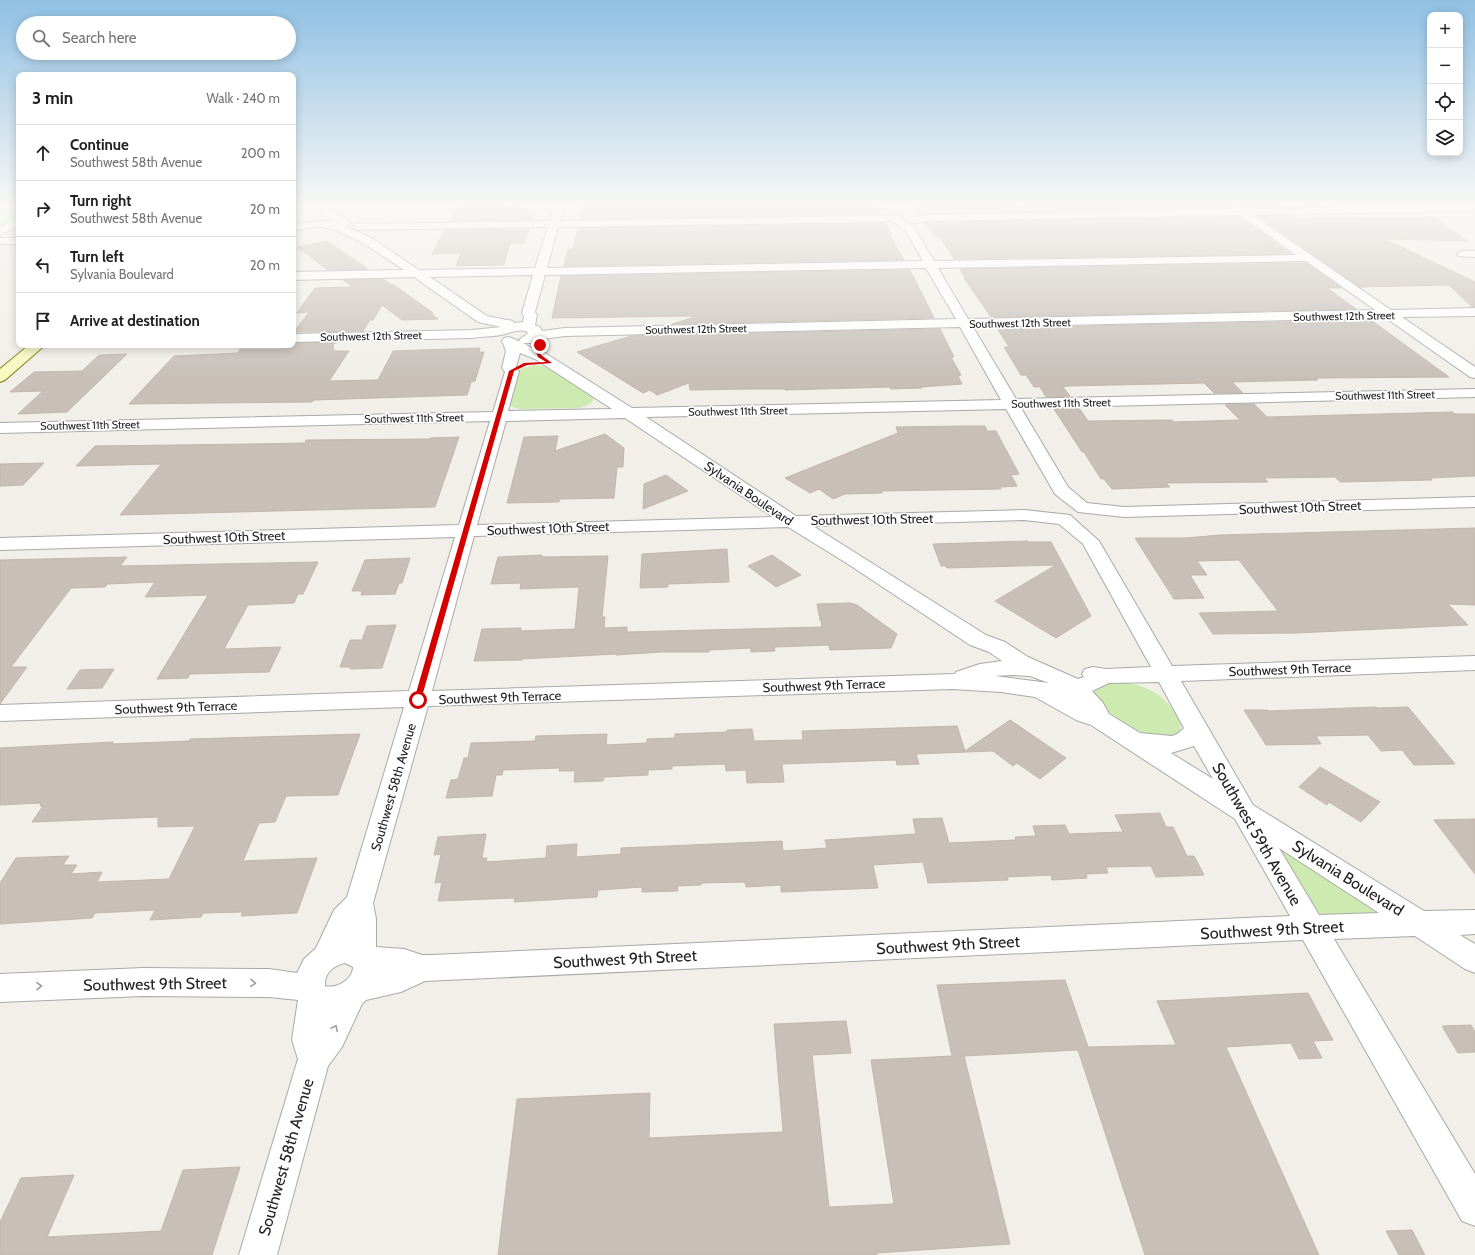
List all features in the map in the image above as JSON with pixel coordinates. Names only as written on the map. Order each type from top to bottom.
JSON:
[{"type":"main road","points":[[0,377],[34,348]]},
{"type":"street","name":"Sylvania Boulevard","points":[[397,262],[481,317],[535,341],[627,413],[692,454],[791,521],[855,560],[980,641],[997,647],[1020,662],[1036,680],[1084,714],[1099,719],[1136,742],[1475,960]]},
{"type":"street","points":[[438,334],[465,327],[481,317],[508,319],[528,312],[543,262]]},
{"type":"street","name":"Southwest 59th Avenue","points":[[928,262],[1011,404],[1062,509],[1081,535],[1090,541],[1244,812],[1475,1208]]},
{"type":"street","points":[[296,276],[1115,262]]},
{"type":"street","points":[[1313,262],[1475,374]]},
{"type":"street","points":[[512,371],[526,364],[535,341],[531,315],[528,312]]},
{"type":"street","name":"Southwest 12th Street","points":[[535,341],[565,332],[1475,312]]},
{"type":"street","name":"Sylvania Boulevard","points":[[481,317],[484,323],[532,354],[535,341]]},
{"type":"street","points":[[503,336],[511,327],[535,341],[546,339],[565,332]]},
{"type":"street","name":"Southwest 12th Street","points":[[296,338],[438,334],[503,336]]},
{"type":"street","name":"Southwest 58th Avenue","points":[[363,956],[362,919],[359,903],[512,371],[509,368],[513,351],[503,336]]},
{"type":"street","name":"Southwest 11th Street","points":[[0,428],[1475,393]]},
{"type":"street","name":"Southwest 59th Avenue","points":[[1062,509],[1075,501],[1086,514],[1092,535],[1090,541]]},
{"type":"street","name":"Southwest 10th Street","points":[[0,544],[1024,515],[1062,509],[1080,523],[1086,514],[1475,502]]},
{"type":"street","points":[[980,641],[981,649],[1002,671]]},
{"type":"street","name":"Southwest 9th Terrace","points":[[0,713],[952,681],[1001,684],[1088,673],[1106,676],[1475,663]]},
{"type":"street","name":"Sylvania Boulevard","points":[[1002,671],[1036,680]]},
{"type":"street","name":"Southwest 9th Terrace","points":[[952,681],[1002,671]]},
{"type":"street","name":"Southwest 9th Terrace","points":[[1036,680],[1069,688],[1106,676]]},
{"type":"street","name":"Sylvania Boulevard","points":[[1069,688],[1095,709],[1099,719]]},
{"type":"street","points":[[1136,742],[1176,744],[1186,741],[1192,736],[1197,728]]},
{"type":"street","name":"Southwest 58th Avenue","points":[[326,957],[344,919],[359,903]]},
{"type":"street","name":"Southwest 9th Street","points":[[363,956],[404,962],[422,968],[1475,922]]},
{"type":"street","points":[[312,992],[320,1000],[335,1001],[355,991],[368,972],[368,965],[363,956],[354,951],[345,950],[335,952],[318,963],[312,971],[309,980],[312,992],[308,1040],[314,1059]]},
{"type":"street","name":"Southwest 9th Street","points":[[355,991],[401,978],[422,968]]},
{"type":"street","name":"Southwest 9th Street","points":[[0,988],[144,982],[269,983],[312,992]]},
{"type":"street","name":"Southwest 58th Avenue","points":[[258,1255],[314,1059],[331,1036],[355,991]]},
{"type":"green space","points":[[534,365],[548,368],[594,398],[592,402],[579,408],[520,409],[512,407],[509,404],[518,370]]},
{"type":"green space","points":[[1119,682],[1146,688],[1164,699],[1178,718],[1180,730],[1176,735],[1166,737],[1154,736],[1141,732],[1115,717],[1105,708],[1097,698],[1094,689],[1104,683]]},
{"type":"green space","points":[[1279,847],[1379,913],[1323,915],[1317,911]]},
{"type":"building","points":[[317,262],[357,262],[368,269],[328,270]]},
{"type":"building","points":[[458,262],[505,262],[504,265],[456,266]]},
{"type":"building","points":[[565,262],[815,262],[564,266]]},
{"type":"building","points":[[1323,262],[1432,262],[1475,282],[1475,307],[1472,307],[1449,285],[1360,287]]},
{"type":"building","points":[[1306,263],[1341,288],[1327,288],[1356,309],[991,317],[964,278],[960,269]]},
{"type":"building","points":[[910,270],[934,318],[672,324],[692,318],[692,316],[552,318],[561,276]]},
{"type":"building","points":[[383,279],[394,285],[433,313],[432,314],[438,319],[402,320],[382,305],[373,320],[370,320],[363,331],[296,332],[296,329],[309,312],[297,313],[315,288],[353,287],[343,280]]},
{"type":"building","points":[[1371,320],[1449,377],[1316,378],[1318,380],[1232,382],[1243,393],[1214,393],[1204,383],[1068,386],[1063,387],[1070,396],[1046,397],[1040,387],[1034,387],[1026,375],[1021,375],[1004,347],[1009,347],[997,328]]},
{"type":"building","points":[[940,329],[954,357],[951,357],[961,375],[958,376],[962,384],[891,389],[890,387],[785,390],[690,390],[689,383],[657,395],[650,390],[643,393],[577,352],[631,336]]},
{"type":"building","points":[[339,342],[333,344],[334,351],[349,351],[329,381],[378,380],[393,351],[480,348],[479,352],[484,352],[475,381],[471,382],[467,395],[314,400],[312,402],[129,404],[174,356],[238,353],[240,349],[296,348],[296,343]]},
{"type":"building","points":[[127,354],[67,412],[18,414],[43,391],[10,392],[34,372],[82,371],[99,355]]},
{"type":"building","points":[[1254,404],[1267,417],[1452,412],[1455,414],[1475,414],[1475,476],[1430,478],[1432,480],[1340,482],[1335,477],[1264,478],[1268,482],[1166,483],[1170,487],[1112,489],[1104,479],[1101,479],[1054,409],[1079,408],[1088,421],[1172,420],[1174,422],[1240,420],[1225,405]]},
{"type":"building","points":[[985,426],[987,431],[996,431],[1019,474],[1011,475],[1017,486],[1000,487],[1001,489],[881,491],[882,493],[845,494],[833,499],[819,489],[810,493],[785,478],[898,433],[896,427]]},
{"type":"building","points":[[605,434],[624,448],[623,467],[617,467],[614,498],[560,499],[559,502],[507,503],[524,437],[558,436],[555,451]]},
{"type":"building","points":[[459,437],[435,507],[120,515],[161,464],[76,466],[95,446],[305,443],[306,440],[429,439]]},
{"type":"building","points":[[44,463],[23,485],[0,486],[0,464]]},
{"type":"building","points":[[666,475],[688,491],[643,509],[644,484]]},
{"type":"building","points":[[1475,528],[1475,605],[1448,604],[1468,625],[1296,633],[1213,634],[1199,613],[1278,611],[1239,560],[1197,561],[1207,575],[1190,575],[1204,598],[1174,599],[1135,538],[1186,538],[1220,535]]},
{"type":"building","points":[[1028,541],[1051,542],[1091,616],[1056,638],[995,601],[1056,565],[947,568],[946,566],[941,566],[933,544]]},
{"type":"building","points":[[727,549],[729,582],[668,584],[668,587],[640,588],[642,554]]},
{"type":"building","points":[[542,555],[542,557],[608,556],[602,617],[605,617],[604,628],[627,627],[627,632],[822,627],[822,621],[820,620],[817,604],[850,603],[857,605],[897,634],[891,648],[830,650],[829,645],[774,647],[775,651],[751,652],[751,648],[709,650],[709,652],[661,652],[522,660],[474,661],[482,629],[521,628],[521,631],[575,629],[579,587],[520,589],[521,583],[491,584],[498,557]]},
{"type":"building","points":[[772,555],[801,575],[776,587],[748,566]]},
{"type":"building","points":[[127,557],[120,566],[318,562],[303,594],[298,594],[294,603],[248,605],[224,649],[281,647],[269,672],[190,674],[188,678],[157,679],[208,595],[145,597],[155,582],[107,584],[105,587],[71,588],[11,667],[27,667],[0,704],[0,560]]},
{"type":"building","points":[[410,558],[402,583],[399,583],[395,594],[361,595],[362,591],[352,591],[365,560]]},
{"type":"building","points":[[396,625],[382,668],[350,669],[351,667],[340,667],[350,640],[362,640],[367,626]]},
{"type":"building","points":[[114,669],[102,688],[67,689],[80,670]]},
{"type":"building","points":[[1408,707],[1455,764],[1414,765],[1402,750],[1381,751],[1368,735],[1316,736],[1321,744],[1266,745],[1244,710],[1268,711]]},
{"type":"building","points":[[1010,720],[1066,758],[1040,779],[1017,763],[1013,766],[993,751],[916,754],[919,764],[897,765],[896,760],[782,764],[784,782],[747,783],[746,770],[726,771],[725,764],[672,766],[672,769],[648,770],[648,775],[604,777],[603,781],[574,782],[575,771],[559,771],[560,768],[503,770],[502,775],[496,775],[492,796],[446,798],[451,780],[458,779],[464,758],[468,758],[471,743],[535,741],[536,736],[607,734],[606,745],[647,743],[647,739],[675,738],[675,734],[727,732],[727,730],[752,729],[754,741],[803,740],[802,731],[957,726],[965,751]]},
{"type":"building","points":[[360,734],[338,795],[286,796],[275,822],[259,823],[243,861],[317,858],[297,913],[241,916],[243,912],[203,913],[201,917],[150,920],[155,910],[95,913],[92,918],[0,924],[0,883],[16,858],[69,856],[63,865],[77,865],[71,874],[102,872],[97,882],[169,879],[195,826],[158,827],[158,817],[32,822],[43,806],[40,806],[41,803],[0,805],[0,748],[113,742],[112,744],[189,741],[190,739]]},
{"type":"building","points":[[1320,767],[1380,802],[1361,822],[1329,802],[1327,805],[1299,787]]},
{"type":"building","points":[[1160,813],[1166,827],[1173,827],[1187,856],[1194,856],[1204,875],[1156,877],[1151,866],[1106,867],[1108,873],[1086,874],[1087,878],[1052,880],[1051,875],[1007,877],[1008,880],[928,883],[923,862],[873,865],[878,888],[781,892],[781,885],[746,887],[745,882],[701,883],[701,885],[677,886],[678,891],[642,892],[642,887],[598,890],[597,897],[514,902],[515,898],[438,901],[442,882],[435,883],[441,854],[434,855],[438,837],[486,834],[482,858],[487,858],[486,862],[546,858],[547,846],[577,844],[576,857],[621,854],[621,848],[782,841],[783,851],[827,848],[825,840],[916,834],[913,819],[942,818],[949,843],[1016,840],[1015,837],[1036,836],[1033,826],[1065,825],[1069,834],[1123,832],[1115,815]]},
{"type":"building","points":[[1475,819],[1475,874],[1434,820]]},
{"type":"building","points":[[1065,980],[1088,1047],[1176,1045],[1157,1001],[1308,993],[1333,1040],[1313,1041],[1322,1058],[1299,1059],[1291,1043],[1226,1047],[1319,1255],[1145,1255],[1078,1050],[964,1056],[1010,1244],[877,1253],[877,1255],[498,1255],[517,1099],[650,1093],[649,1138],[783,1132],[774,1024],[846,1021],[851,1053],[812,1055],[829,1207],[894,1204],[871,1060],[952,1056],[937,985]]},
{"type":"building","points":[[1471,1025],[1475,1032],[1475,1052],[1458,1053],[1442,1026]]},
{"type":"building","points":[[240,1167],[212,1255],[0,1255],[0,1222],[21,1178],[74,1175],[47,1237],[161,1231],[183,1170]]},
{"type":"building","points":[[1412,1230],[1425,1255],[1399,1255],[1386,1231]]},
{"type":"route","points":[[418,700],[512,371],[520,366],[535,362],[550,363],[540,356],[537,350],[540,345]]}]
